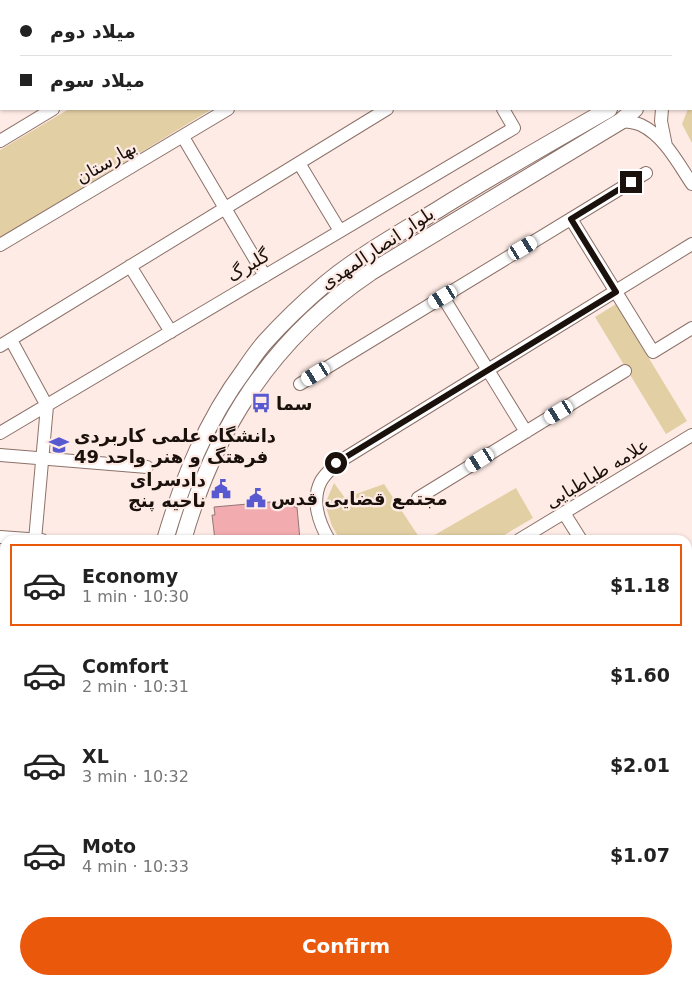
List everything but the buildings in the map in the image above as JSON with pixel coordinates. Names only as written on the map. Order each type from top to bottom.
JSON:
[{"type":"main road","name":"بلوار انصارالمهدی","points":[[167,535],[197,449],[216,412],[264,343],[284,322],[325,284],[358,260],[518,160],[606,110]]},
{"type":"main road","name":"بلوار انصارالمهدی","points":[[185,535],[198,493],[219,443],[259,379],[301,329],[351,285],[622,121],[634,110]]},
{"type":"street","points":[[0,141],[51,110]]},
{"type":"street","name":"بهارستان","points":[[0,244],[226,110]]},
{"type":"street","points":[[38,535],[46,406],[6,343],[385,110]]},
{"type":"street","name":"گلبرگ","points":[[0,433],[514,128],[504,110]]},
{"type":"street","points":[[662,110],[661,121],[666,146]]},
{"type":"street","points":[[622,121],[640,124],[653,132],[666,146],[692,184]]},
{"type":"street","points":[[183,137],[265,276]]},
{"type":"street","points":[[299,163],[340,231]]},
{"type":"street","points":[[300,384],[646,173]]},
{"type":"street","points":[[571,219],[653,352],[692,328]]},
{"type":"street","points":[[326,535],[321,526],[316,502],[321,481],[336,463],[692,244]]},
{"type":"street","points":[[130,266],[171,332]]},
{"type":"street","points":[[443,297],[526,432]]},
{"type":"street","points":[[418,498],[625,371]]},
{"type":"street","name":"علامه طباطبایی","points":[[527,535],[692,435]]},
{"type":"street","points":[[0,455],[147,467]]},
{"type":"street","points":[[564,513],[578,535]]},
{"type":"shaded area","points":[[67,110],[210,110],[0,238],[0,150]]},
{"type":"shaded area","points":[[688,110],[692,110],[692,143],[682,124]]},
{"type":"shaded area","points":[[616,304],[687,421],[666,434],[595,317]]},
{"type":"shaded area","points":[[334,483],[345,498],[384,484],[418,535],[337,535],[332,526],[325,504]]},
{"type":"shaded area","points":[[516,488],[533,518],[504,535],[435,535]]},
{"type":"place","name":"سما","points":[[261,403]]},
{"type":"place","name":"دانشگاه علمی کاربردی فرهتگ و هنر واحد 49","points":[[59,445]]},
{"type":"place","name":"دادسرای ناحیه پنج","points":[[221,489]]},
{"type":"place","name":"مجتمع قضایی قدس","points":[[256,498]]},
{"type":"route","points":[[336,463],[616,292],[571,219],[631,182]]}]
